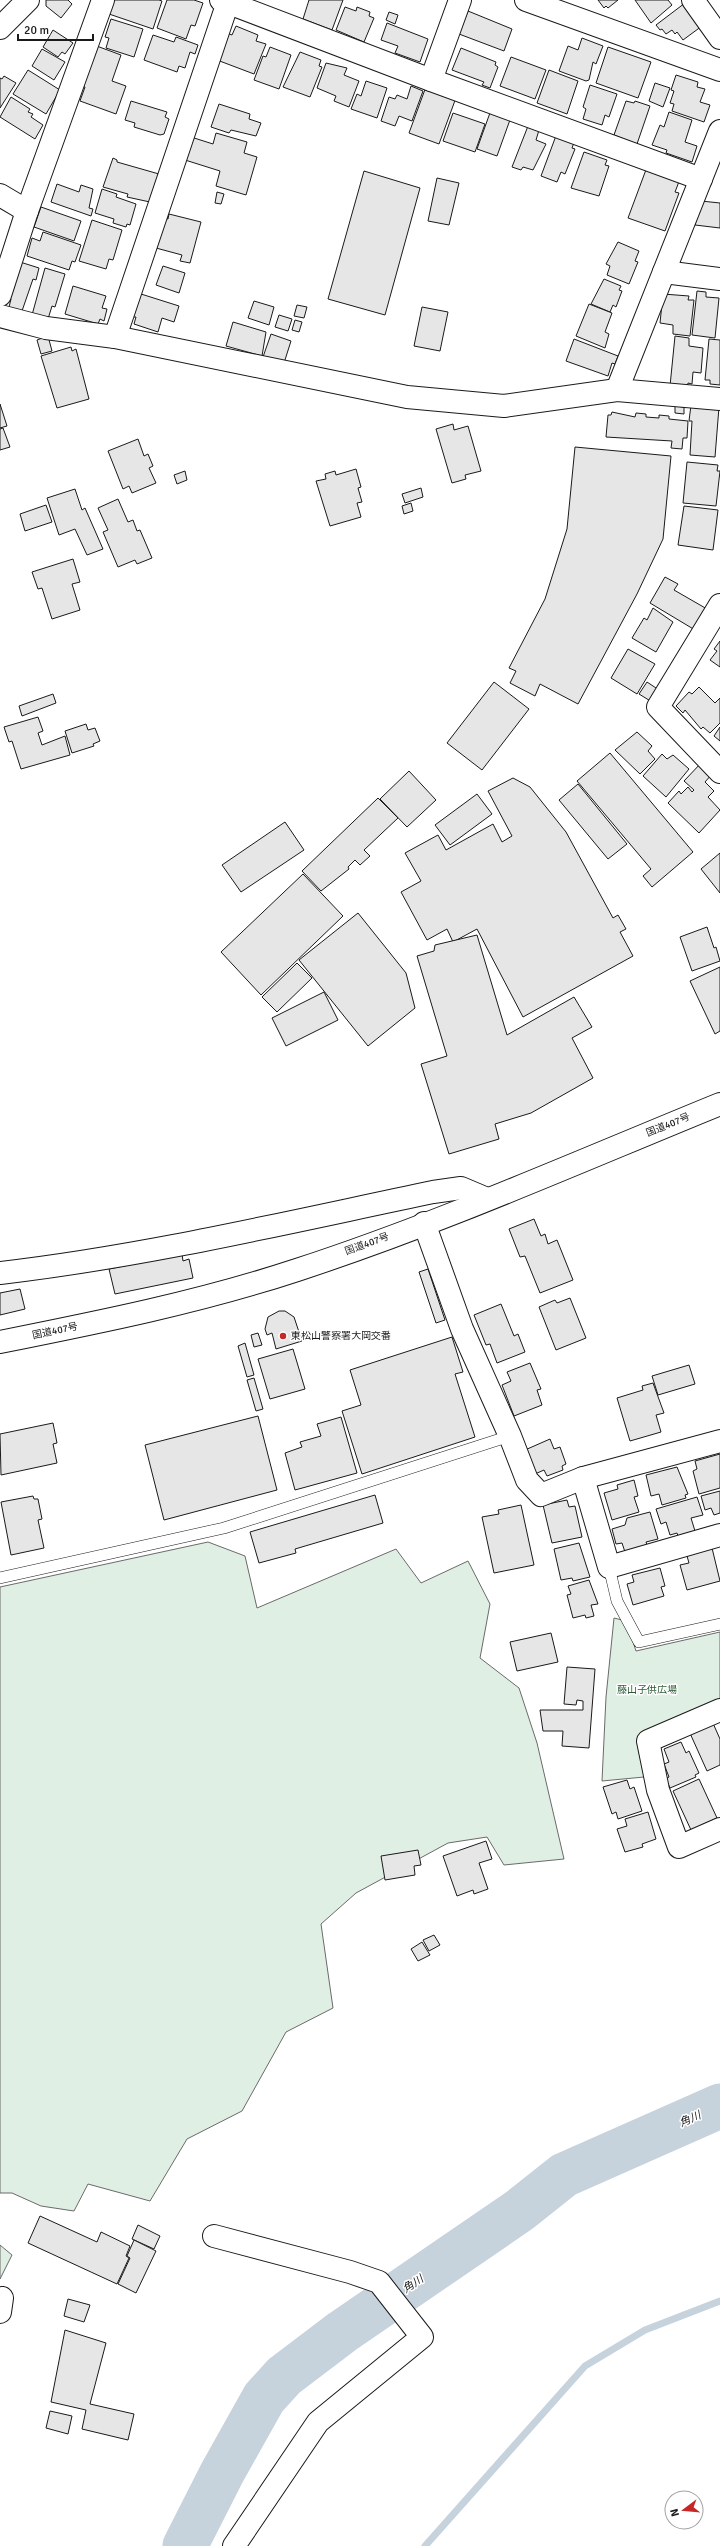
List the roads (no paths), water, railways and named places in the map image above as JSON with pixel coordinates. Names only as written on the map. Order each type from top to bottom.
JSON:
[{"type":"main road","points":[[0,28],[28,0]]},
{"type":"main road","points":[[0,295],[27,211],[102,0]]},
{"type":"main road","points":[[431,80],[460,0]]},
{"type":"main road","points":[[526,0],[720,70]]},
{"type":"main road","points":[[693,0],[720,38]]},
{"type":"main road","points":[[115,337],[224,1],[431,80],[701,179]]},
{"type":"main road","points":[[617,390],[720,131]]},
{"type":"main road","points":[[0,195],[27,211]]},
{"type":"main road","points":[[664,272],[720,279]]},
{"type":"main road","points":[[0,316],[46,328],[115,337],[407,397],[504,406],[617,390],[720,399]]},
{"type":"main road","points":[[720,605],[658,707],[720,772]]},
{"type":"main road","name":"国道407号","points":[[0,1342],[228,1291],[298,1270],[487,1199],[720,1104]]},
{"type":"main road","points":[[0,1273],[65,1265],[214,1239],[433,1192],[461,1188],[487,1199]]},
{"type":"main road","points":[[424,1223],[462,1329],[510,1436],[527,1480],[540,1495],[583,1478],[720,1440]]},
{"type":"main road","points":[[583,1478],[609,1567],[720,1535]]},
{"type":"main road","points":[[720,1710],[648,1741],[658,1790],[679,1847],[720,1829]]},
{"type":"main road","points":[[214,2236],[350,2272],[379,2282],[422,2336],[318,2422],[234,2546]]},
{"type":"lane","points":[[0,1578],[224,1528],[510,1436]]},
{"type":"lane","points":[[609,1567],[617,1600],[639,1642],[720,1624]]},
{"type":"waterway","name":"角川","points":[[185,2546],[222,2473],[264,2398],[284,2376],[342,2332],[520,2210],[564,2175],[720,2106]]},
{"type":"waterway","points":[[425,2546],[585,2366],[645,2330],[720,2301]]},
{"type":"place","name":"東松山警察署大岡交番","points":[[283,1336]]},
{"type":"park label","name":"藤山子供広場","points":[[647,1690]]}]
